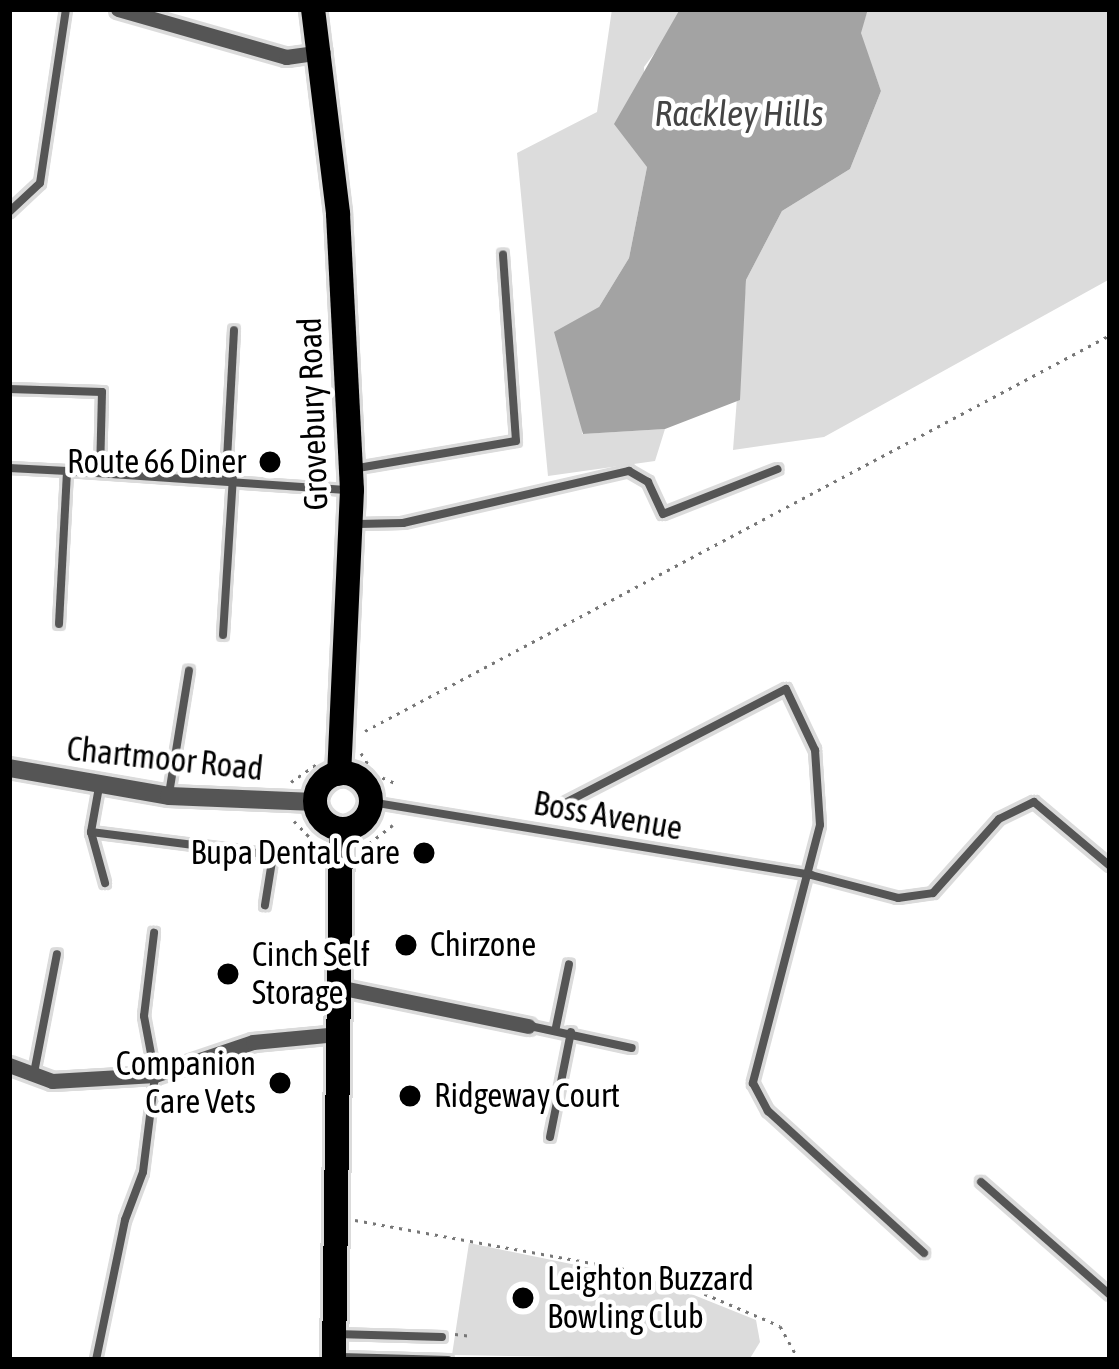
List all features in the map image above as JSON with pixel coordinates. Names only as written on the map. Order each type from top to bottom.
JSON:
[{"type":"main road","name":"Grovebury Road","points":[[313,9],[323,52],[351,480],[330,767]]},
{"type":"main road","points":[[330,767],[362,781],[371,802],[364,820],[341,830],[321,819],[315,802],[330,767]]},
{"type":"main road","points":[[334,1350],[341,830]]},
{"type":"street","points":[[118,9],[161,15],[286,57],[323,52]]},
{"type":"street","name":"Chartmoor Road","points":[[9,768],[169,796],[315,802]]},
{"type":"street","points":[[338,987],[528,1026]]},
{"type":"street","points":[[9,1065],[52,1081],[155,1075],[253,1042],[337,1034]]},
{"type":"lane","points":[[9,212],[40,183],[66,9]]},
{"type":"lane","points":[[9,468],[351,480],[516,441],[503,254]]},
{"type":"lane","points":[[223,635],[234,330]]},
{"type":"lane","points":[[9,388],[102,392],[100,472]]},
{"type":"lane","points":[[350,524],[403,523],[629,471],[648,482],[663,514],[778,470]]},
{"type":"lane","points":[[59,625],[68,471]]},
{"type":"lane","points":[[169,796],[190,670]]},
{"type":"lane","points":[[561,806],[786,689],[820,769],[811,875],[756,1095],[924,1253]]},
{"type":"lane","points":[[99,787],[91,832],[105,883]]},
{"type":"lane","name":"Boss Avenue","points":[[371,802],[811,875],[898,898],[933,892],[999,819],[1034,802],[1110,866]]},
{"type":"lane","points":[[91,832],[273,855],[266,904]]},
{"type":"lane","points":[[96,1360],[124,1220],[143,1172],[155,1075],[144,1016],[154,933]]},
{"type":"lane","points":[[34,1074],[57,954]]},
{"type":"lane","points":[[556,1028],[568,964]]},
{"type":"lane","points":[[528,1026],[556,1028],[632,1048]]},
{"type":"lane","points":[[550,1137],[571,1032]]},
{"type":"lane","points":[[981,1181],[1110,1295]]},
{"type":"lane","points":[[334,1350],[442,1337]]},
{"type":"lane","points":[[334,1350],[448,1360]]},
{"type":"path","points":[[360,734],[1110,335]]},
{"type":"path","points":[[358,714],[364,761],[397,784]]},
{"type":"path","points":[[276,784],[330,767]]},
{"type":"path","points":[[335,1216],[663,1276],[780,1326],[800,1360]]},
{"type":"path","points":[[456,1334],[472,1336]]},
{"type":"shaded area","points":[[612,9],[680,9],[680,19],[644,67],[647,167],[629,258],[599,307],[582,434],[665,429],[655,461],[548,476],[517,153],[597,112]]},
{"type":"shaded area","points":[[868,9],[1110,9],[1110,279],[824,437],[733,450],[746,280],[782,211],[850,169],[881,91],[860,33]]},
{"type":"shaded area","points":[[469,1243],[664,1283],[756,1320],[760,1342],[749,1360],[452,1355]]},
{"type":"water","name":"Rackley Hills","points":[[680,9],[868,9],[861,33],[881,91],[850,169],[782,211],[746,280],[740,400],[665,429],[583,434],[554,332],[599,307],[629,258],[647,167],[614,124]]},
{"type":"place","name":"Route 66 Diner","points":[[270,462]]},
{"type":"place","name":"Bupa Dental Care","points":[[424,853]]},
{"type":"place","name":"Chirzone","points":[[406,945]]},
{"type":"place","name":"Cinch Self Storage","points":[[228,974]]},
{"type":"place","name":"Companion Care Vets","points":[[280,1083]]},
{"type":"place","name":"Ridgeway Court","points":[[410,1096]]},
{"type":"place","name":"Leighton Buzzard Bowling Club","points":[[523,1298]]}]
